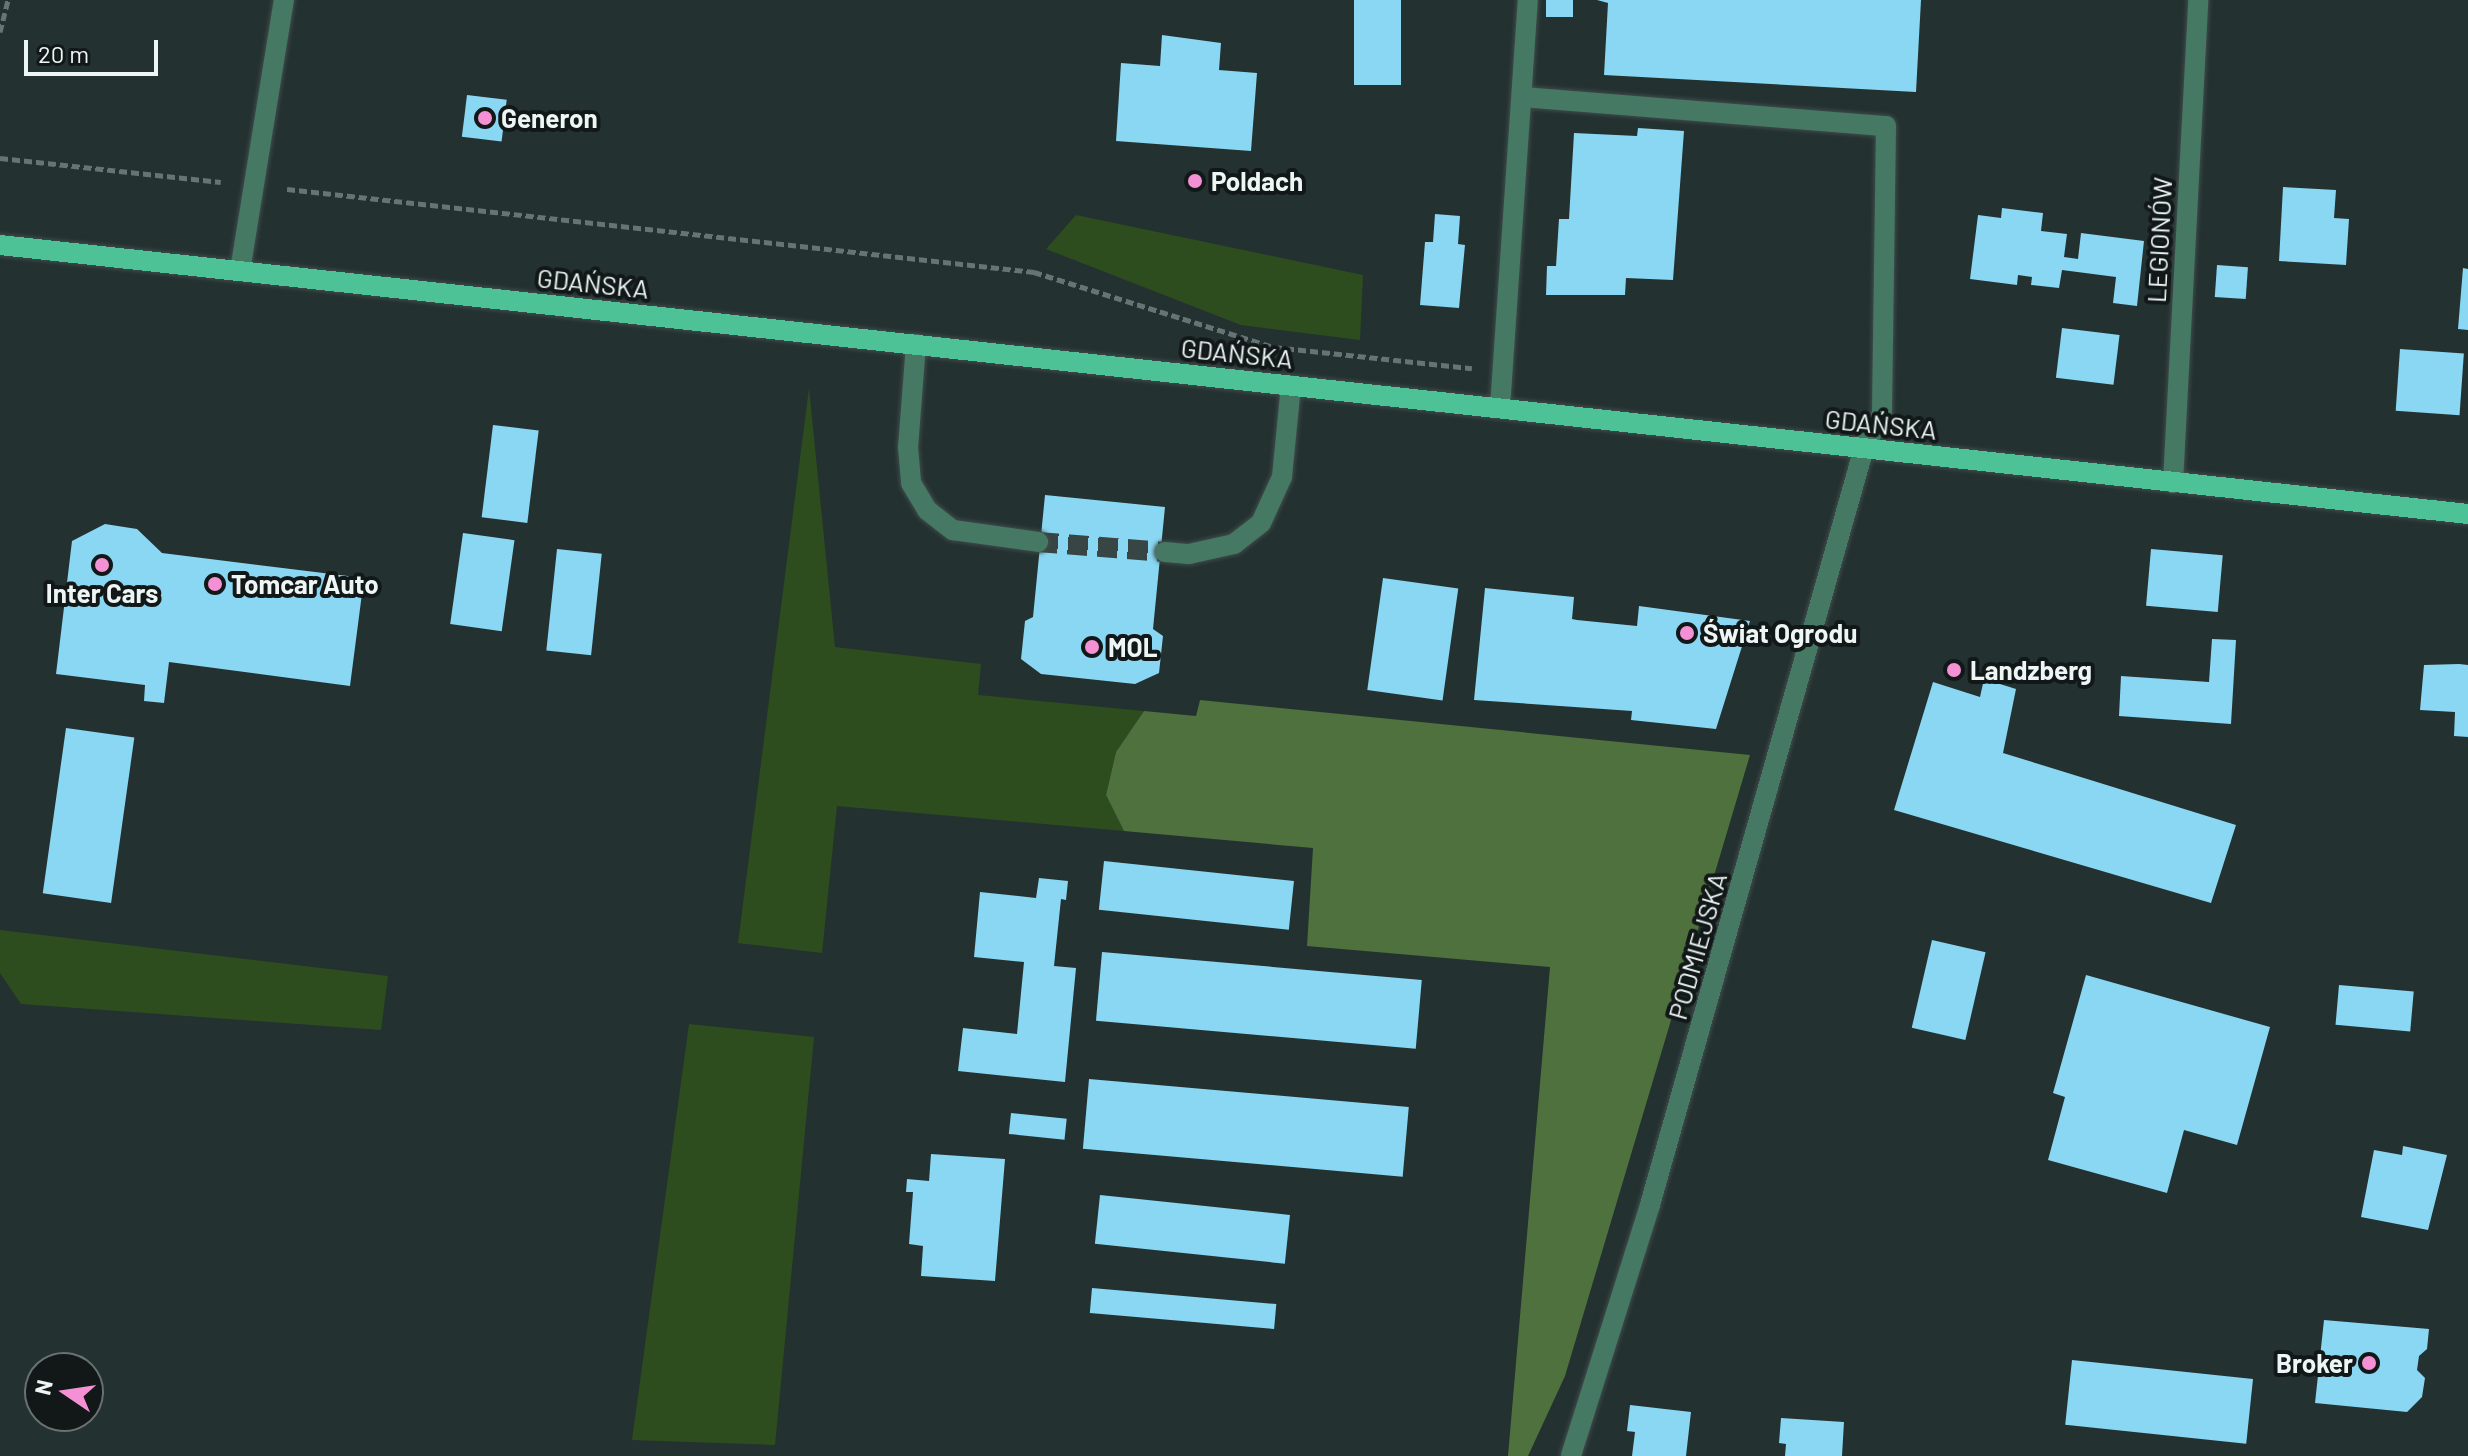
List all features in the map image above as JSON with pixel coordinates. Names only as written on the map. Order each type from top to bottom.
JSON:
[{"type":"main road","name":"GDAŃSKA","points":[[0,245],[2468,514]]},
{"type":"street","points":[[240,271],[250,185],[284,0]]},
{"type":"street","points":[[1500,408],[1528,0]]},
{"type":"street","name":"LEGIONÓW","points":[[2173,483],[2198,0]]},
{"type":"street","name":"PODMIEJSKA","points":[[1523,97],[1886,126],[1882,414],[1864,448],[1650,1205],[1571,1456]]},
{"type":"street","points":[[916,344],[908,447],[911,483],[927,510],[953,530],[1038,542]]},
{"type":"street","points":[[1165,552],[1189,554],[1234,544],[1261,523],[1282,477],[1291,385]]},
{"type":"path","points":[[0,32],[8,0]]},
{"type":"path","points":[[0,158],[964,263],[1034,272],[1115,294]]},
{"type":"green space","points":[[1076,215],[1363,275],[1360,340],[1241,325],[1046,249]]},
{"type":"green space","points":[[809,388],[835,647],[981,664],[978,695],[1144,711],[1116,752],[1106,795],[1124,831],[837,806],[822,953],[738,943]]},
{"type":"green space","points":[[1200,700],[1750,755],[1565,1376],[1528,1456],[1508,1456],[1550,967],[1307,946],[1313,848],[1124,831],[1106,795],[1116,752],[1144,711],[1196,716]]},
{"type":"green space","points":[[0,930],[388,976],[381,1030],[21,1004],[0,973]]},
{"type":"green space","points":[[689,1024],[814,1037],[775,1445],[632,1440]]},
{"type":"building","points":[[1354,0],[1401,0],[1401,85],[1354,85]]},
{"type":"building","points":[[1546,0],[1573,0],[1573,17],[1546,17]]},
{"type":"building","points":[[1597,0],[1921,0],[1916,92],[1604,75],[1608,3]]},
{"type":"building","points":[[1162,35],[1221,43],[1219,70],[1257,73],[1251,151],[1116,141],[1121,63],[1160,66]]},
{"type":"building","name":"Generon","points":[[467,95],[507,100],[502,142],[462,137]]},
{"type":"building","points":[[1638,128],[1684,131],[1673,280],[1626,278],[1625,295],[1546,295],[1547,266],[1556,266],[1559,219],[1569,219],[1574,133],[1637,136]]},
{"type":"building","points":[[2283,187],[2336,190],[2334,218],[2349,219],[2346,265],[2279,261]]},
{"type":"building","points":[[2002,208],[2043,213],[2041,231],[2067,234],[2064,257],[2078,259],[2081,233],[2144,241],[2137,306],[2113,303],[2116,277],[2062,270],[2059,288],[2031,285],[2032,277],[2018,275],[2017,285],[1970,279],[1978,215],[2001,218]]},
{"type":"building","points":[[1435,214],[1460,216],[1458,244],[1465,245],[1459,308],[1420,305],[1425,242],[1433,242]]},
{"type":"building","points":[[2217,265],[2248,267],[2246,299],[2215,297]]},
{"type":"building","points":[[2463,268],[2468,269],[2468,330],[2458,329]]},
{"type":"building","points":[[2062,328],[2120,335],[2113,385],[2056,378]]},
{"type":"building","points":[[2400,349],[2464,353],[2460,415],[2396,411]]},
{"type":"building","points":[[493,425],[539,431],[527,523],[482,517]]},
{"type":"building","points":[[1045,495],[1165,507],[1153,629],[1163,636],[1159,673],[1135,684],[1041,674],[1021,659],[1025,621],[1033,617]]},
{"type":"building","points":[[105,524],[137,529],[162,553],[364,578],[350,686],[169,662],[164,703],[144,701],[145,685],[56,674],[72,541]]},
{"type":"building","points":[[463,533],[514,540],[502,631],[450,624]]},
{"type":"building","points":[[557,549],[602,554],[591,655],[546,650]]},
{"type":"building","points":[[2151,549],[2223,555],[2218,612],[2146,606]]},
{"type":"building","points":[[1383,578],[1458,589],[1443,700],[1367,690]]},
{"type":"building","points":[[1485,588],[1574,597],[1572,619],[1577,620],[1637,626],[1639,606],[1750,621],[1716,729],[1631,720],[1632,711],[1474,700]]},
{"type":"building","points":[[2212,639],[2236,640],[2231,724],[2119,716],[2121,676],[2209,682]]},
{"type":"building","points":[[2424,665],[2468,665],[2468,737],[2454,736],[2455,712],[2420,710]]},
{"type":"building","points":[[1984,679],[2016,689],[2003,753],[2236,825],[2211,903],[1894,810],[1933,682],[1980,697]]},
{"type":"building","points":[[66,728],[134,738],[111,903],[43,893]]},
{"type":"building","points":[[1104,861],[1294,881],[1289,930],[1099,910]]},
{"type":"building","points":[[1039,878],[1068,881],[1066,900],[1061,899],[1054,966],[1076,968],[1065,1082],[958,1071],[963,1028],[1017,1034],[1024,962],[974,957],[980,892],[1036,898]]},
{"type":"building","points":[[1932,940],[1986,952],[1965,1040],[1912,1028]]},
{"type":"building","points":[[1102,952],[1422,980],[1416,1049],[1096,1021]]},
{"type":"building","points":[[2086,975],[2270,1027],[2237,1145],[2184,1130],[2167,1193],[2048,1160],[2065,1097],[2053,1093]]},
{"type":"building","points":[[2339,985],[2414,992],[2410,1031],[2336,1025]]},
{"type":"building","points":[[1089,1079],[1409,1107],[1403,1177],[1083,1149]]},
{"type":"building","points":[[1011,1113],[1067,1119],[1064,1140],[1009,1134]]},
{"type":"building","points":[[2403,1146],[2447,1155],[2428,1230],[2361,1217],[2374,1150],[2402,1155]]},
{"type":"building","points":[[931,1154],[1005,1159],[995,1281],[921,1276],[923,1246],[909,1244],[913,1192],[906,1192],[907,1179],[929,1181]]},
{"type":"building","points":[[1100,1195],[1290,1215],[1285,1264],[1095,1244]]},
{"type":"building","points":[[1092,1288],[1276,1304],[1274,1329],[1090,1313]]},
{"type":"building","name":"Broker","points":[[2324,1320],[2429,1329],[2427,1349],[2419,1356],[2417,1370],[2425,1378],[2422,1397],[2407,1412],[2315,1403]]},
{"type":"building","points":[[2072,1360],[2253,1379],[2246,1444],[2065,1425]]},
{"type":"building","points":[[1630,1405],[1691,1412],[1686,1456],[1632,1456],[1635,1432],[1627,1431]]},
{"type":"building","points":[[1781,1418],[1844,1422],[1842,1456],[1785,1456],[1786,1444],[1779,1443]]},
{"type":"tunnel","points":[[1038,542],[1165,552]]},
{"type":"place","name":"Generon","points":[[485,118]]},
{"type":"place","name":"Poldach","points":[[1195,181]]},
{"type":"place","name":"Inter Cars","points":[[102,565]]},
{"type":"place","name":"Tomcar Auto","points":[[215,584]]},
{"type":"place","name":"Świat Ogrodu","points":[[1687,633]]},
{"type":"place","name":"MOL","points":[[1092,647]]},
{"type":"place","name":"Landzberg","points":[[1954,670]]},
{"type":"place","name":"Broker","points":[[2369,1363]]}]
